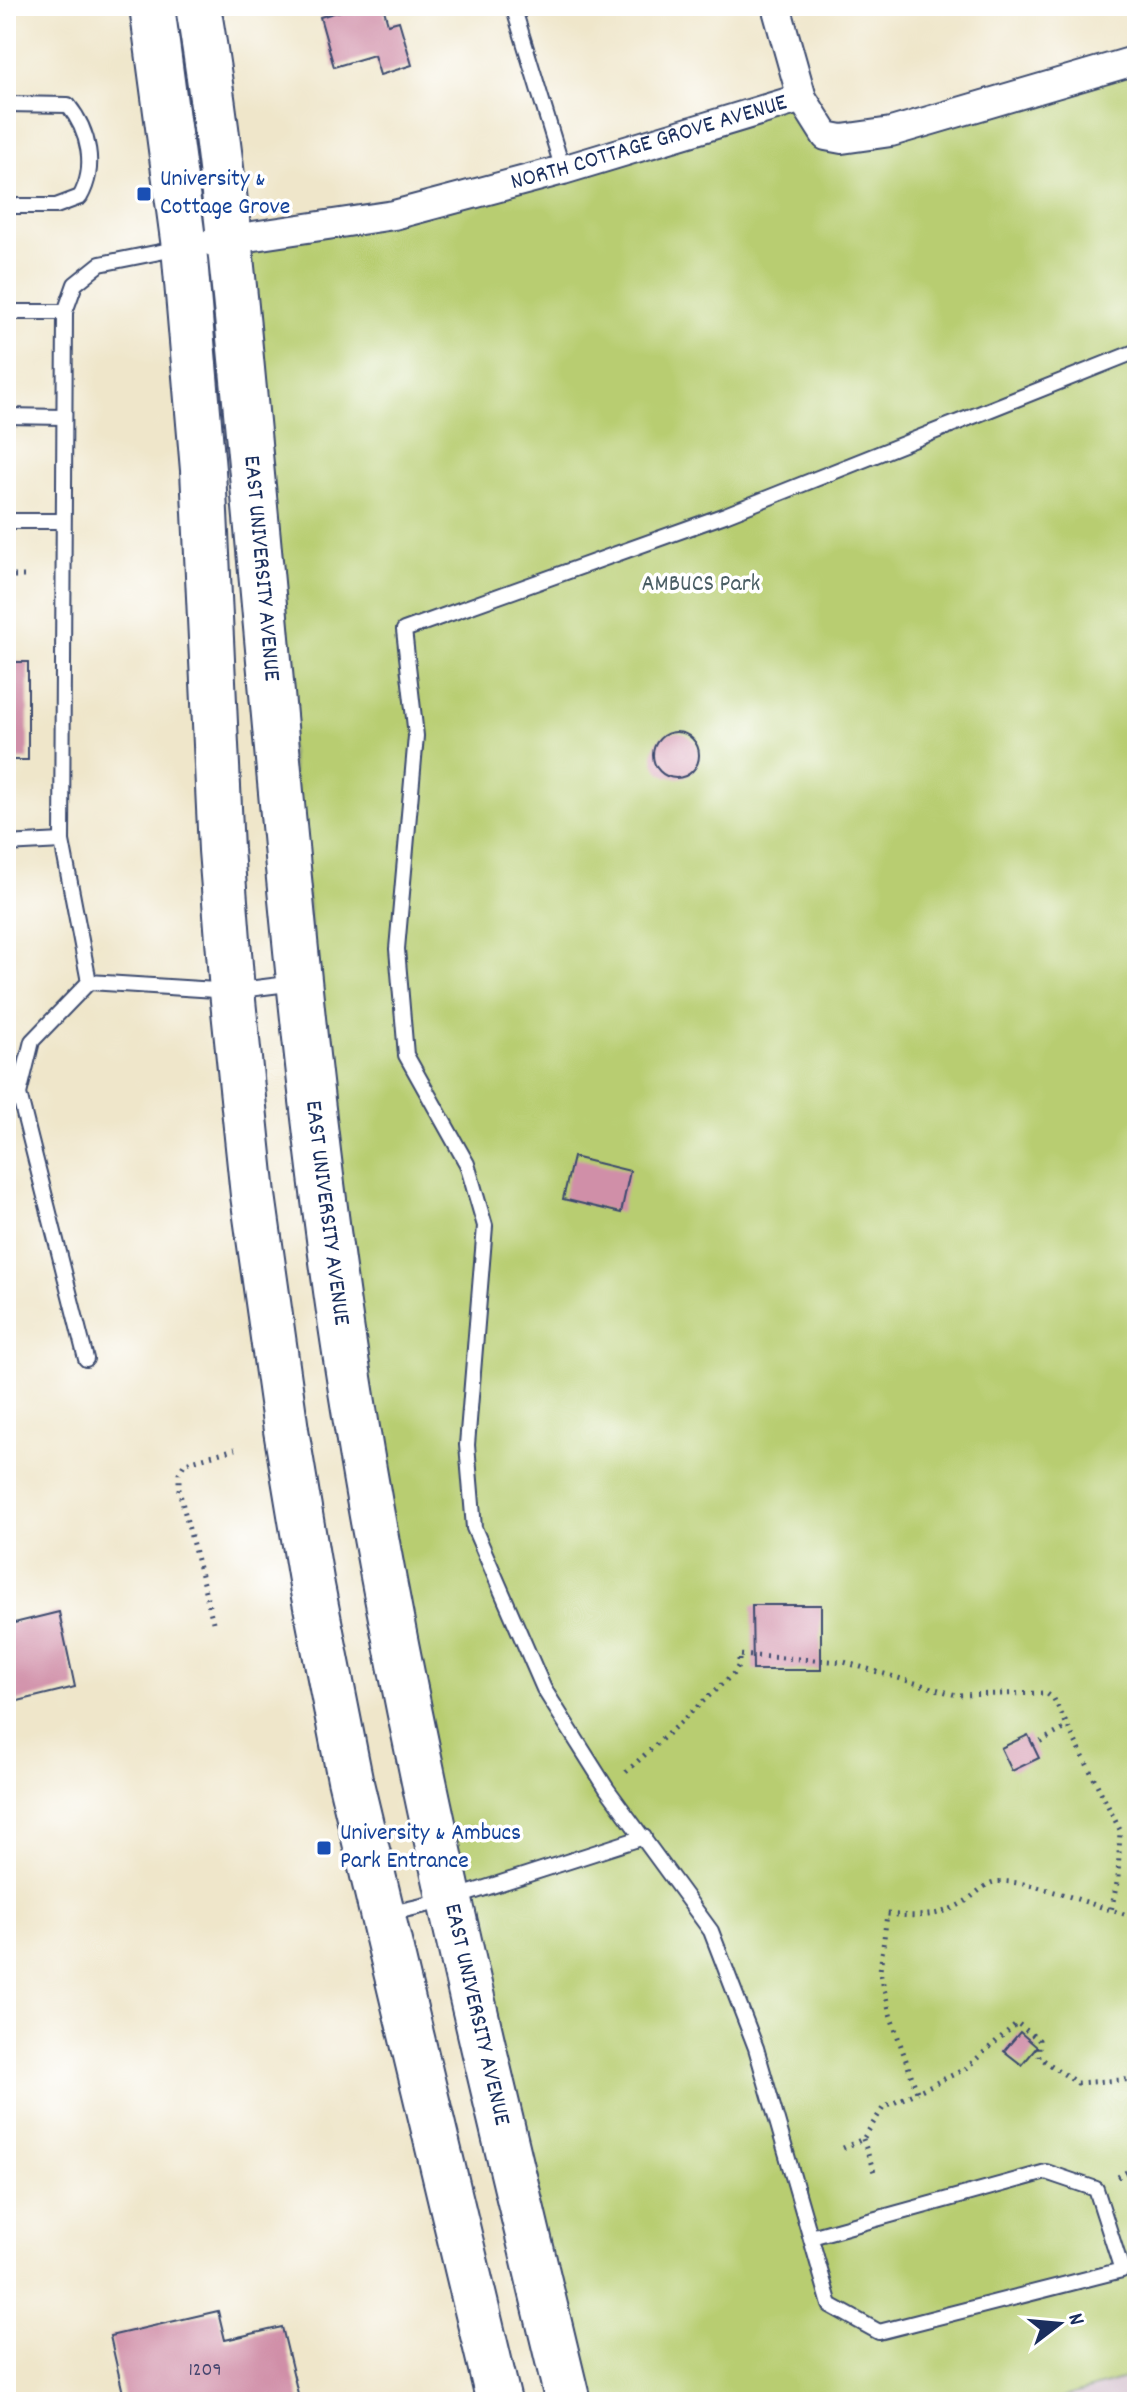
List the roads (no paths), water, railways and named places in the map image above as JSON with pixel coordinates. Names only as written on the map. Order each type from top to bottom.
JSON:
[{"type":"main road","name":"EAST UNIVERSITY AVENUE","points":[[152,6],[184,247],[203,470],[221,850],[253,1195],[312,1586],[350,1779],[499,2402]]},
{"type":"main road","name":"EAST UNIVERSITY AVENUE","points":[[198,6],[230,239],[300,983],[328,1230],[357,1438],[397,1659],[448,1900],[568,2402]]},
{"type":"street","points":[[776,6],[802,98]]},
{"type":"street","name":"NORTH COTTAGE GROVE AVENUE","points":[[184,247],[394,215],[563,170],[802,98],[826,136],[842,139],[891,132],[1137,60]]},
{"type":"lane","points":[[513,6],[563,170]]},
{"type":"lane","points":[[6,104],[68,105],[81,122],[87,140],[89,182],[80,197],[56,206],[6,206]]},
{"type":"lane","points":[[89,982],[62,841],[65,312],[75,284],[100,264],[184,247]]},
{"type":"lane","points":[[6,312],[65,312]]},
{"type":"lane","points":[[811,2237],[1046,2172],[1096,2189],[1122,2270],[879,2332],[830,2305],[756,2048],[711,1931],[607,1789],[544,1689],[474,1528],[467,1445],[485,1226],[467,1164],[406,1055],[397,949],[416,736],[404,630],[725,515],[1137,351]]},
{"type":"lane","points":[[6,416],[64,417]]},
{"type":"lane","points":[[6,521],[63,521]]},
{"type":"lane","points":[[6,844],[62,841]]},
{"type":"lane","points":[[86,1359],[19,1094],[32,1041],[89,982],[232,991],[300,983]]},
{"type":"lane","points":[[383,1915],[448,1900],[644,1837]]},
{"type":"place","name":"University & Cottage Grove","points":[[144,194]]},
{"type":"place","name":"University & Ambucs Park Entrance","points":[[324,1848]]},
{"type":"park label","name":"AMBUCS Park","points":[[701,585]]}]
